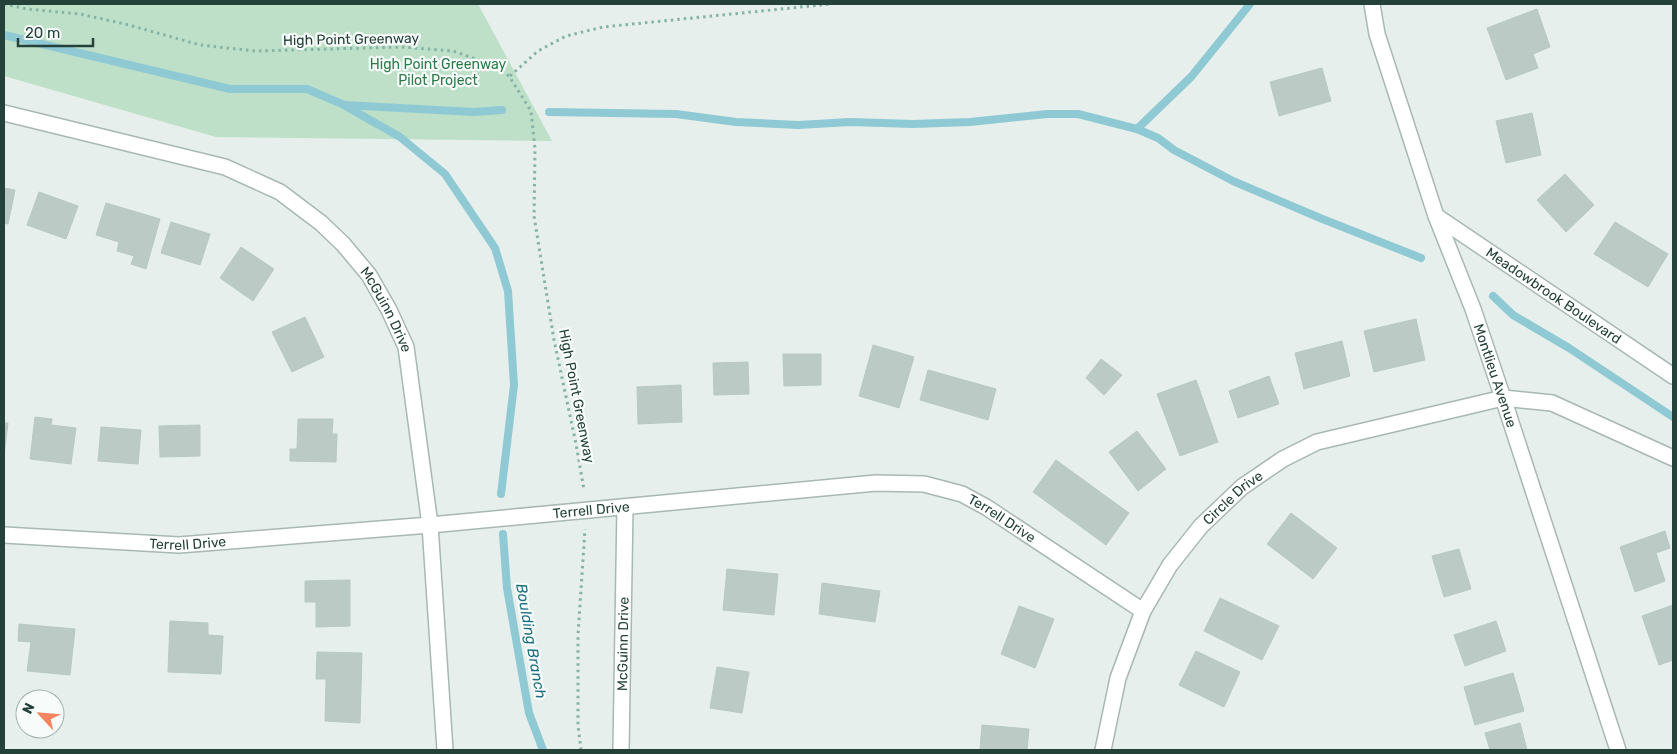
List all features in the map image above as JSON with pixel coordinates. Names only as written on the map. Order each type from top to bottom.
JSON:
[{"type":"street","name":"Montlieu Avenue","points":[[1372,4],[1378,34],[1436,216],[1473,309],[1504,398],[1618,750]]},
{"type":"street","name":"McGuinn Drive","points":[[4,113],[225,167],[280,192],[321,223],[343,244],[369,275],[389,310],[406,347],[430,525],[445,750]]},
{"type":"street","name":"Meadowbrook Boulevard","points":[[1436,216],[1673,376]]},
{"type":"street","points":[[1504,398],[1552,403],[1673,458]]},
{"type":"street","name":"Circle Drive","points":[[1103,750],[1118,678],[1143,611],[1170,565],[1201,526],[1242,487],[1283,459],[1317,442],[1504,398]]},
{"type":"street","name":"Terrell Drive","points":[[4,535],[179,545],[430,525],[876,483],[924,484],[962,494],[986,507],[1143,611]]},
{"type":"street","name":"McGuinn Drive","points":[[621,750],[625,507]]},
{"type":"path","name":"High Point Greenway","points":[[4,4],[27,9],[80,14],[129,25],[200,46],[255,51],[402,47],[453,51],[493,65],[509,76],[531,111],[535,148],[534,216],[554,340],[576,444],[584,494]]},
{"type":"path","points":[[509,76],[538,50],[566,36],[604,27],[831,4]]},
{"type":"path","points":[[581,750],[578,725],[578,635],[586,545],[586,523]]},
{"type":"green space","name":"High Point Greenway Pilot Project","points":[[4,4],[478,4],[552,141],[216,137],[4,76]]},
{"type":"building","points":[[1537,9],[1550,47],[1533,54],[1538,68],[1506,80],[1487,28]]},
{"type":"building","points":[[1322,68],[1331,101],[1279,116],[1270,82]]},
{"type":"building","points":[[1532,113],[1541,155],[1506,163],[1496,121]]},
{"type":"building","points":[[1565,174],[1594,205],[1566,232],[1537,200]]},
{"type":"building","points":[[4,188],[15,190],[8,224],[4,223]]},
{"type":"building","points":[[39,192],[78,206],[66,239],[27,225]]},
{"type":"building","points":[[106,203],[160,219],[146,269],[131,264],[134,256],[117,251],[119,242],[96,235]]},
{"type":"building","points":[[171,222],[210,234],[200,265],[161,253]]},
{"type":"building","points":[[1615,222],[1668,254],[1648,287],[1594,254]]},
{"type":"building","points":[[241,247],[274,269],[253,301],[220,278]]},
{"type":"building","points":[[305,317],[324,357],[292,372],[272,332]]},
{"type":"building","points":[[1416,319],[1425,360],[1374,372],[1364,331]]},
{"type":"building","points":[[1342,341],[1350,376],[1304,389],[1295,353]]},
{"type":"building","points":[[873,345],[914,357],[899,408],[859,396]]},
{"type":"building","points":[[783,354],[821,354],[821,385],[784,386]]},
{"type":"building","points":[[1101,359],[1122,375],[1104,395],[1086,378]]},
{"type":"building","points":[[748,362],[749,394],[714,395],[713,363]]},
{"type":"building","points":[[928,370],[996,389],[988,420],[920,400]]},
{"type":"building","points":[[1269,376],[1279,404],[1238,418],[1229,391]]},
{"type":"building","points":[[1196,380],[1218,442],[1180,456],[1157,394]]},
{"type":"building","points":[[681,385],[682,422],[638,424],[637,387]]},
{"type":"building","points":[[35,417],[52,419],[51,425],[76,428],[71,464],[30,459]]},
{"type":"building","points":[[298,419],[333,419],[332,434],[337,434],[336,462],[290,461],[290,449],[297,449]]},
{"type":"building","points":[[4,423],[8,423],[4,455]]},
{"type":"building","points":[[200,425],[200,456],[160,457],[159,426]]},
{"type":"building","points":[[101,427],[141,430],[138,464],[98,461]]},
{"type":"building","points":[[1137,431],[1166,469],[1138,491],[1109,452]]},
{"type":"building","points":[[1056,460],[1129,513],[1106,545],[1033,492]]},
{"type":"building","points":[[1291,513],[1337,548],[1313,579],[1267,544]]},
{"type":"building","points":[[1665,531],[1670,548],[1656,553],[1665,581],[1635,592],[1620,547]]},
{"type":"building","points":[[1459,549],[1471,589],[1444,597],[1432,556]]},
{"type":"building","points":[[727,569],[778,574],[774,615],[723,610]]},
{"type":"building","points":[[350,580],[350,626],[316,627],[316,602],[305,602],[305,581]]},
{"type":"building","points":[[822,583],[880,591],[875,622],[819,614]]},
{"type":"building","points":[[1220,598],[1279,626],[1262,660],[1204,631]]},
{"type":"building","points":[[1673,605],[1673,660],[1659,665],[1642,616]]},
{"type":"building","points":[[1019,606],[1054,619],[1035,668],[1001,654]]},
{"type":"building","points":[[170,621],[208,623],[208,635],[223,636],[221,674],[168,672]]},
{"type":"building","points":[[1496,621],[1506,651],[1465,666],[1454,635]]},
{"type":"building","points":[[19,624],[75,629],[70,675],[27,671],[31,642],[18,641]]},
{"type":"building","points":[[1196,651],[1240,672],[1224,707],[1179,685]]},
{"type":"building","points":[[317,652],[362,653],[360,723],[325,721],[326,679],[316,679]]},
{"type":"building","points":[[717,667],[749,672],[742,713],[710,708]]},
{"type":"building","points":[[1513,673],[1524,711],[1475,725],[1464,687]]},
{"type":"building","points":[[1520,723],[1527,750],[1490,750],[1485,733]]},
{"type":"building","points":[[982,725],[1029,729],[1027,750],[980,750]]},
{"type":"waterway","points":[[1137,129],[1191,77],[1250,4]]},
{"type":"waterway","name":"Boulding Branch","points":[[4,35],[230,89],[307,89],[342,104],[400,137],[445,174],[495,248],[508,291],[514,385],[501,494]]},
{"type":"waterway","points":[[344,105],[474,112],[502,110]]},
{"type":"waterway","points":[[549,112],[676,114],[736,122],[798,125],[850,122],[913,124],[970,122],[1047,114],[1078,114],[1137,129],[1158,138],[1174,150],[1233,181],[1421,258]]},
{"type":"waterway","points":[[1493,296],[1513,315],[1569,348],[1673,417]]},
{"type":"waterway","name":"Boulding Branch","points":[[503,534],[507,588],[529,713],[543,750]]}]
